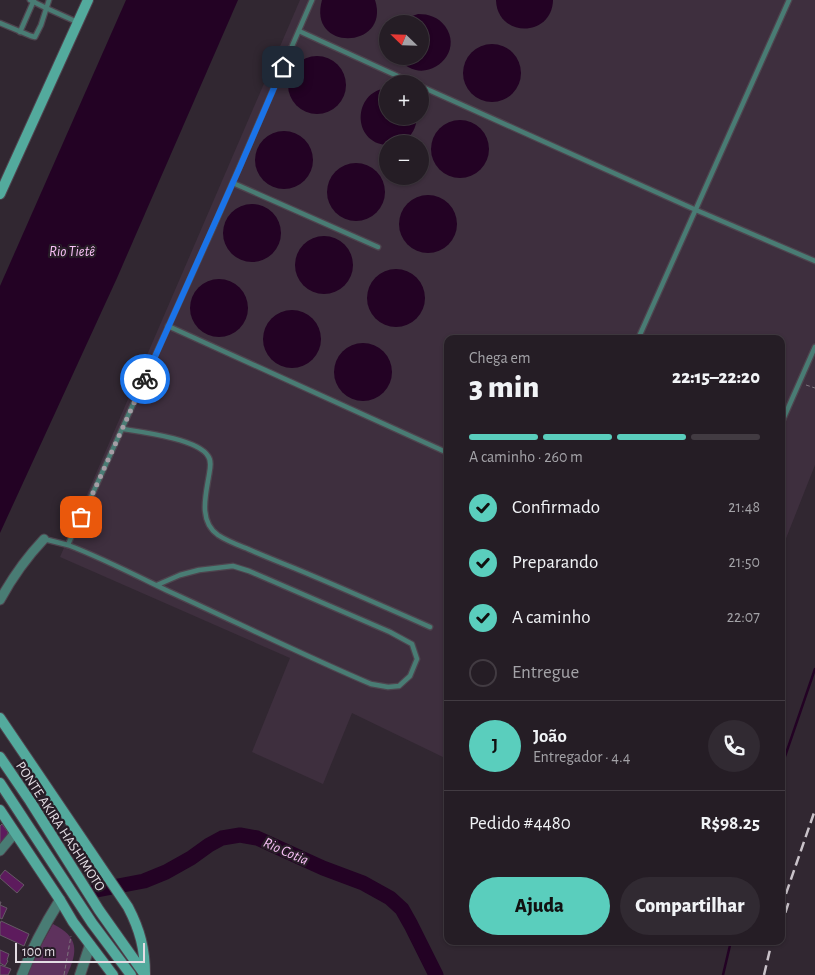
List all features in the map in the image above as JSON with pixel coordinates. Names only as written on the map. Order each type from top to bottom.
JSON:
[{"type":"main road","points":[[0,194],[88,0]]},
{"type":"main road","points":[[0,718],[128,907],[141,937],[145,956],[145,975]]},
{"type":"main road","name":"PONTE AKIRA HASHIMOTO","points":[[0,757],[99,910],[145,975]]},
{"type":"main road","name":"PONTE AKIRA HASHIMOTO","points":[[0,784],[92,923],[131,975]]},
{"type":"main road","points":[[0,810],[73,922],[113,975]]},
{"type":"street","points":[[0,600],[32,551],[44,539]]},
{"type":"street","points":[[0,851],[15,833]]},
{"type":"street","points":[[22,975],[38,936],[60,900]]},
{"type":"street","points":[[80,975],[90,946]]},
{"type":"lane","points":[[20,32],[32,0],[78,22]]},
{"type":"lane","points":[[0,23],[35,36],[49,0]]},
{"type":"lane","points":[[68,545],[123,429],[312,0]]},
{"type":"lane","points":[[640,335],[789,0]]},
{"type":"lane","points":[[299,31],[395,75]]},
{"type":"lane","points":[[429,90],[696,210],[815,261]]},
{"type":"lane","points":[[233,182],[378,247]]},
{"type":"lane","points":[[168,326],[444,451]]},
{"type":"lane","points":[[785,415],[815,347]]},
{"type":"lane","points":[[123,429],[148,433],[193,445],[209,457],[211,466],[205,516],[216,534],[230,542],[430,627]]},
{"type":"lane","points":[[44,539],[68,545],[108,562],[156,586],[372,684],[388,687],[399,686],[410,676],[417,659],[412,644],[390,632],[249,571],[233,566],[199,570],[180,575],[156,586]]},
{"type":"path","points":[[799,383],[815,388]]},
{"type":"path","points":[[64,975],[73,922]]},
{"type":"shaded area","points":[[300,0],[815,0],[815,465],[785,541],[785,335],[444,335],[444,758],[352,713],[323,784],[252,752],[290,658],[60,557]]},
{"type":"shaded area","points":[[53,924],[68,934],[74,945],[73,959],[67,975],[27,975],[43,942]]},
{"type":"water","name":"Rio Tietê","points":[[126,0],[238,0],[117,278],[0,533],[0,286]]},
{"type":"water","points":[[322,0],[375,0],[377,16],[371,28],[361,36],[349,38],[336,36],[326,29],[321,17]]},
{"type":"water","points":[[496,0],[553,0],[550,12],[544,21],[535,27],[525,28],[514,27],[505,21],[499,12]]},
{"type":"water","points":[[418,14],[430,15],[436,18],[445,26],[450,37],[450,48],[446,58],[428,70],[417,70],[406,65],[429,65],[429,15],[415,15]]},
{"type":"water","points":[[492,44],[508,49],[516,57],[521,73],[516,89],[508,97],[492,102],[476,97],[468,89],[463,73],[468,57],[476,49]]},
{"type":"water","points":[[317,56],[333,61],[341,69],[346,85],[341,101],[333,109],[317,114],[301,109],[293,101],[288,85],[293,69],[301,61]]},
{"type":"water","points":[[379,91],[379,125],[415,125],[410,135],[379,135],[379,143],[367,136],[362,127],[362,107],[367,98]]},
{"type":"water","points":[[460,120],[476,125],[484,133],[489,149],[484,165],[476,173],[460,178],[444,173],[436,165],[431,149],[436,133],[444,125]]},
{"type":"water","points":[[284,131],[300,136],[308,144],[313,160],[308,176],[300,184],[284,189],[268,184],[260,176],[255,160],[260,144],[268,136]]},
{"type":"water","points":[[356,163],[372,168],[379,175],[379,185],[384,186],[384,198],[380,208],[372,216],[356,221],[340,216],[332,208],[327,192],[332,176],[340,168]]},
{"type":"water","points":[[428,195],[444,200],[452,208],[457,224],[452,240],[444,248],[428,253],[412,248],[404,240],[399,224],[404,208],[412,200]]},
{"type":"water","points":[[252,204],[268,209],[276,217],[281,233],[276,249],[268,257],[252,262],[236,257],[228,249],[223,233],[228,217],[236,209]]},
{"type":"water","points":[[324,236],[340,241],[348,249],[353,265],[348,281],[340,289],[324,294],[308,289],[300,281],[295,265],[300,249],[308,241]]},
{"type":"water","points":[[396,269],[412,274],[420,282],[425,298],[420,314],[412,322],[396,327],[380,322],[372,314],[367,298],[372,282],[380,274]]},
{"type":"water","points":[[219,279],[235,284],[243,292],[248,308],[243,324],[235,332],[219,337],[203,332],[195,324],[190,308],[195,292],[203,284]]},
{"type":"water","points":[[292,310],[308,315],[316,323],[321,339],[316,355],[308,363],[292,368],[276,363],[268,355],[263,339],[268,323],[276,315]]},
{"type":"water","points":[[363,343],[379,348],[387,356],[392,372],[387,388],[379,396],[363,401],[347,396],[339,388],[334,372],[339,356],[347,348]]},
{"type":"building","points":[[2,824],[8,832],[7,838],[0,845],[0,826]]},
{"type":"building","points":[[5,870],[24,885],[17,893],[0,878]]},
{"type":"building","points":[[0,905],[7,908],[2,919],[0,918]]},
{"type":"building","points":[[1,921],[29,934],[24,946],[0,935]]},
{"type":"building","points":[[0,950],[9,954],[5,966],[0,963]]},
{"type":"building","points":[[0,965],[11,969],[8,975],[0,975]]},
{"type":"waterway","points":[[785,756],[815,669]]},
{"type":"waterway","name":"Rio Cotia","points":[[97,890],[144,881],[166,872],[222,838],[240,835],[257,838],[323,868],[363,883],[390,898],[402,909],[436,975]]},
{"type":"waterway","points":[[723,975],[730,945]]},
{"type":"railway","points":[[785,896],[815,810]]},
{"type":"railway","points":[[785,914],[789,901]]},
{"type":"railway","points":[[764,975],[771,945]]},
{"type":"way so far","points":[[81,517],[145,379]]},
{"type":"route","points":[[145,379],[283,67]]}]
